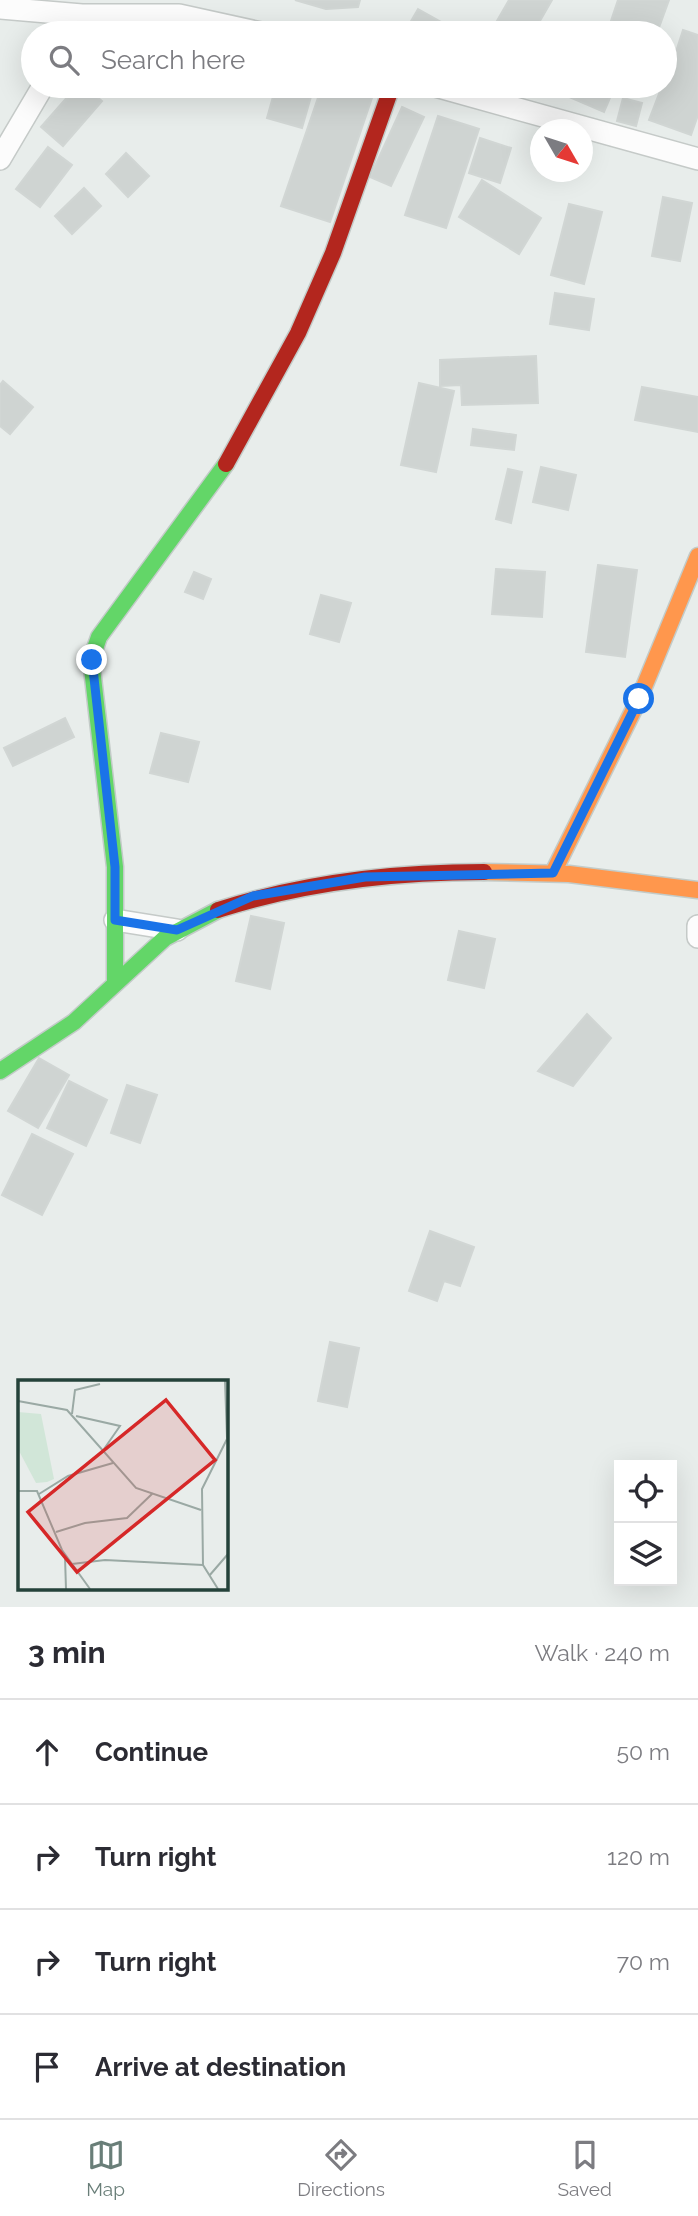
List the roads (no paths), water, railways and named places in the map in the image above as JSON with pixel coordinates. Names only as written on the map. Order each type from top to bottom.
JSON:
[{"type":"street","points":[[94,21],[174,7],[221,21]]},
{"type":"street","points":[[0,8],[63,21]]},
{"type":"street","points":[[0,159],[36,98]]},
{"type":"street","points":[[115,981],[115,867],[92,660],[99,637],[236,451],[298,333],[333,253],[388,98]]},
{"type":"street","points":[[478,98],[698,159]]},
{"type":"street","points":[[553,873],[639,699],[698,556]]},
{"type":"street","points":[[0,1071],[81,1016],[115,981],[177,930],[253,896],[365,877],[553,873],[698,890]]},
{"type":"street","points":[[115,920],[177,930]]},
{"type":"street","points":[[698,926],[698,937]]}]
